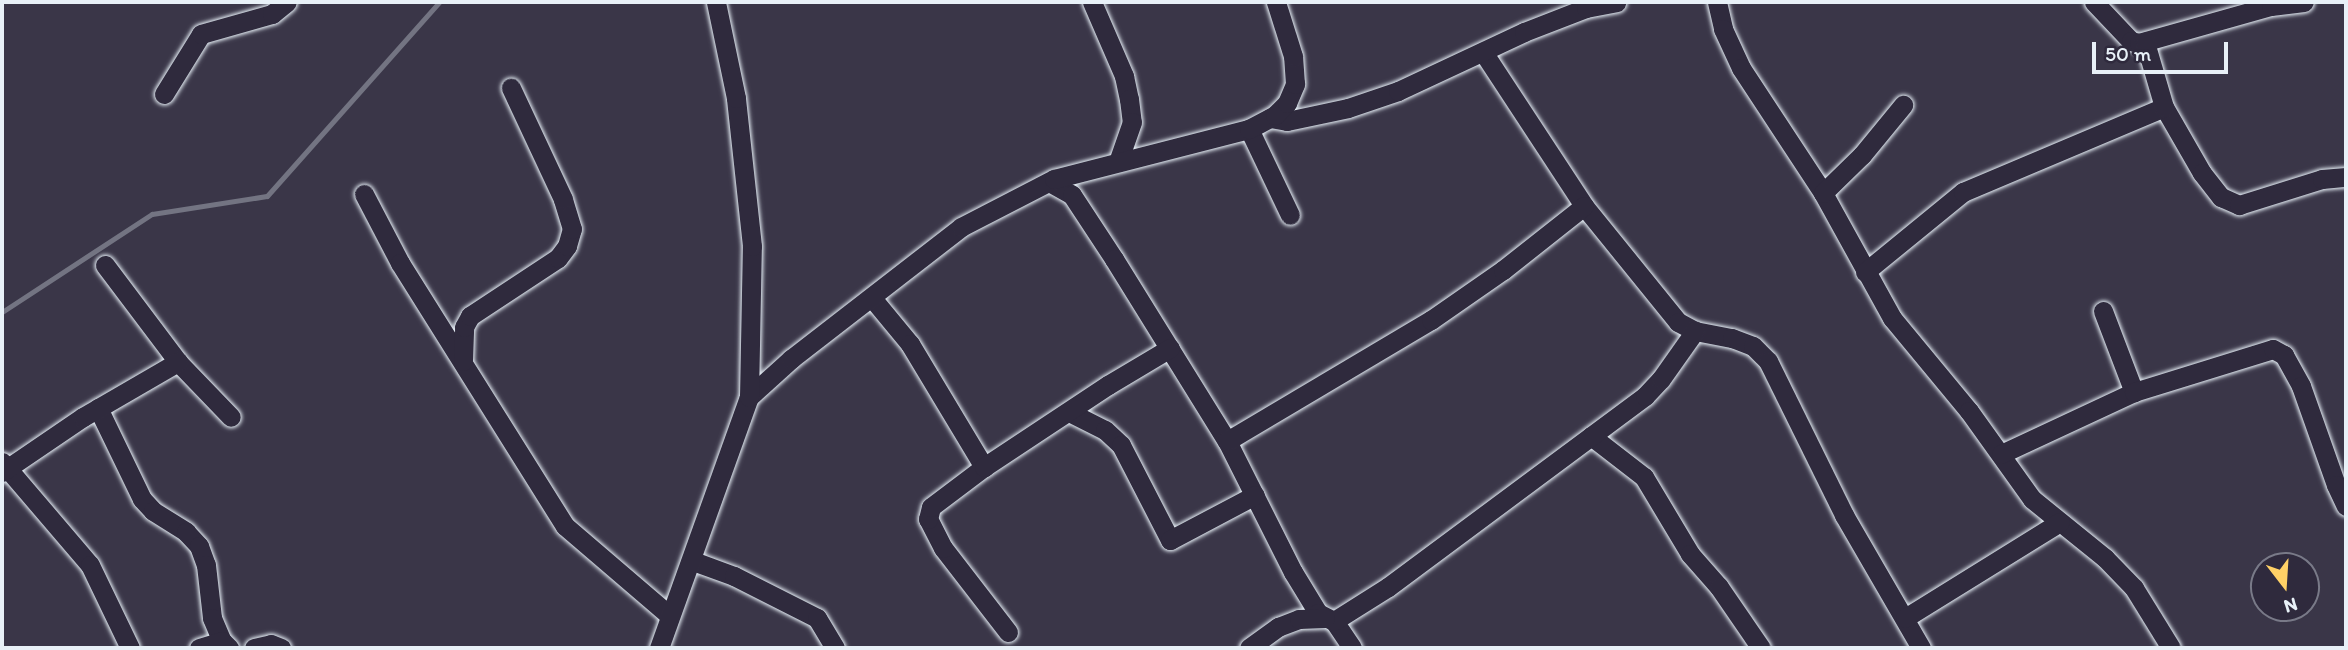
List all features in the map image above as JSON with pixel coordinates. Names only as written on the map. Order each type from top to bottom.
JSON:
[{"type":"street","points":[[164,94],[201,34],[272,14],[287,2]]},
{"type":"street","points":[[659,648],[693,561],[749,397],[752,246],[736,98],[716,2]]},
{"type":"street","points":[[1092,2],[1124,76],[1129,99],[1132,121],[1118,162]]},
{"type":"street","points":[[749,397],[791,359],[961,227],[1049,182],[1249,130],[1270,118],[1287,103],[1293,89],[1293,56],[1276,2]]},
{"type":"street","points":[[1270,118],[1287,121],[1348,108],[1398,91],[1586,8],[1616,2]]},
{"type":"street","points":[[1717,2],[1723,29],[1741,68],[1823,193],[1892,318],[1969,411],[2032,499],[2105,558],[2134,588],[2171,648]]},
{"type":"street","points":[[2094,2],[2131,41],[2145,42],[2269,4],[2304,2]]},
{"type":"street","points":[[2145,42],[2164,107],[2202,173],[2221,197],[2239,205],[2322,180],[2346,177]]},
{"type":"street","points":[[1483,52],[1584,206],[1678,322],[1695,331],[1732,338],[1753,346],[1768,361],[1844,515],[1921,648]]},
{"type":"street","points":[[463,360],[464,327],[470,316],[558,258],[567,246],[572,229],[563,199],[511,88]]},
{"type":"street","points":[[1293,89],[1309,115]]},
{"type":"street","points":[[1823,193],[1862,155],[1903,105]]},
{"type":"street","points":[[1865,272],[1962,192],[2164,107]]},
{"type":"street","points":[[1249,130],[1290,215]]},
{"type":"street","points":[[1072,174],[1072,195]]},
{"type":"street","points":[[1049,182],[1072,195],[1227,441],[1293,572],[1318,613],[1329,620],[1352,648]]},
{"type":"street","points":[[364,194],[400,263],[565,526],[670,617]]},
{"type":"street","points":[[1227,441],[1431,320],[1503,270],[1584,206]]},
{"type":"street","points":[[105,265],[178,362],[231,417]]},
{"type":"street","points":[[872,298],[910,344],[984,467]]},
{"type":"street","points":[[2103,311],[2134,392]]},
{"type":"street","points":[[1249,648],[1278,627],[1299,620],[1329,620],[1388,587],[1646,396],[1695,331]]},
{"type":"street","points":[[1008,632],[943,548],[928,519],[931,507],[984,467],[1170,348]]},
{"type":"street","points":[[2001,454],[2134,392],[2261,350],[2280,351],[2301,386],[2346,506]]},
{"type":"street","points":[[130,648],[90,565],[3,468],[98,408],[178,362]]},
{"type":"street","points":[[98,408],[142,499],[152,511],[186,532],[199,546],[206,565],[212,618],[226,644],[199,648]]},
{"type":"street","points":[[1069,412],[1105,430],[1121,445],[1170,540],[1255,495]]},
{"type":"street","points":[[1591,436],[1644,477],[1655,491],[1685,546],[1719,587],[1760,648]]},
{"type":"street","points":[[1905,618],[2060,522]]},
{"type":"street","points":[[693,561],[734,576],[817,618],[835,648]]},
{"type":"street","points":[[254,648],[271,644],[281,648]]},
{"type":"waterway","points":[[2,312],[152,214],[267,196],[439,2]]}]
